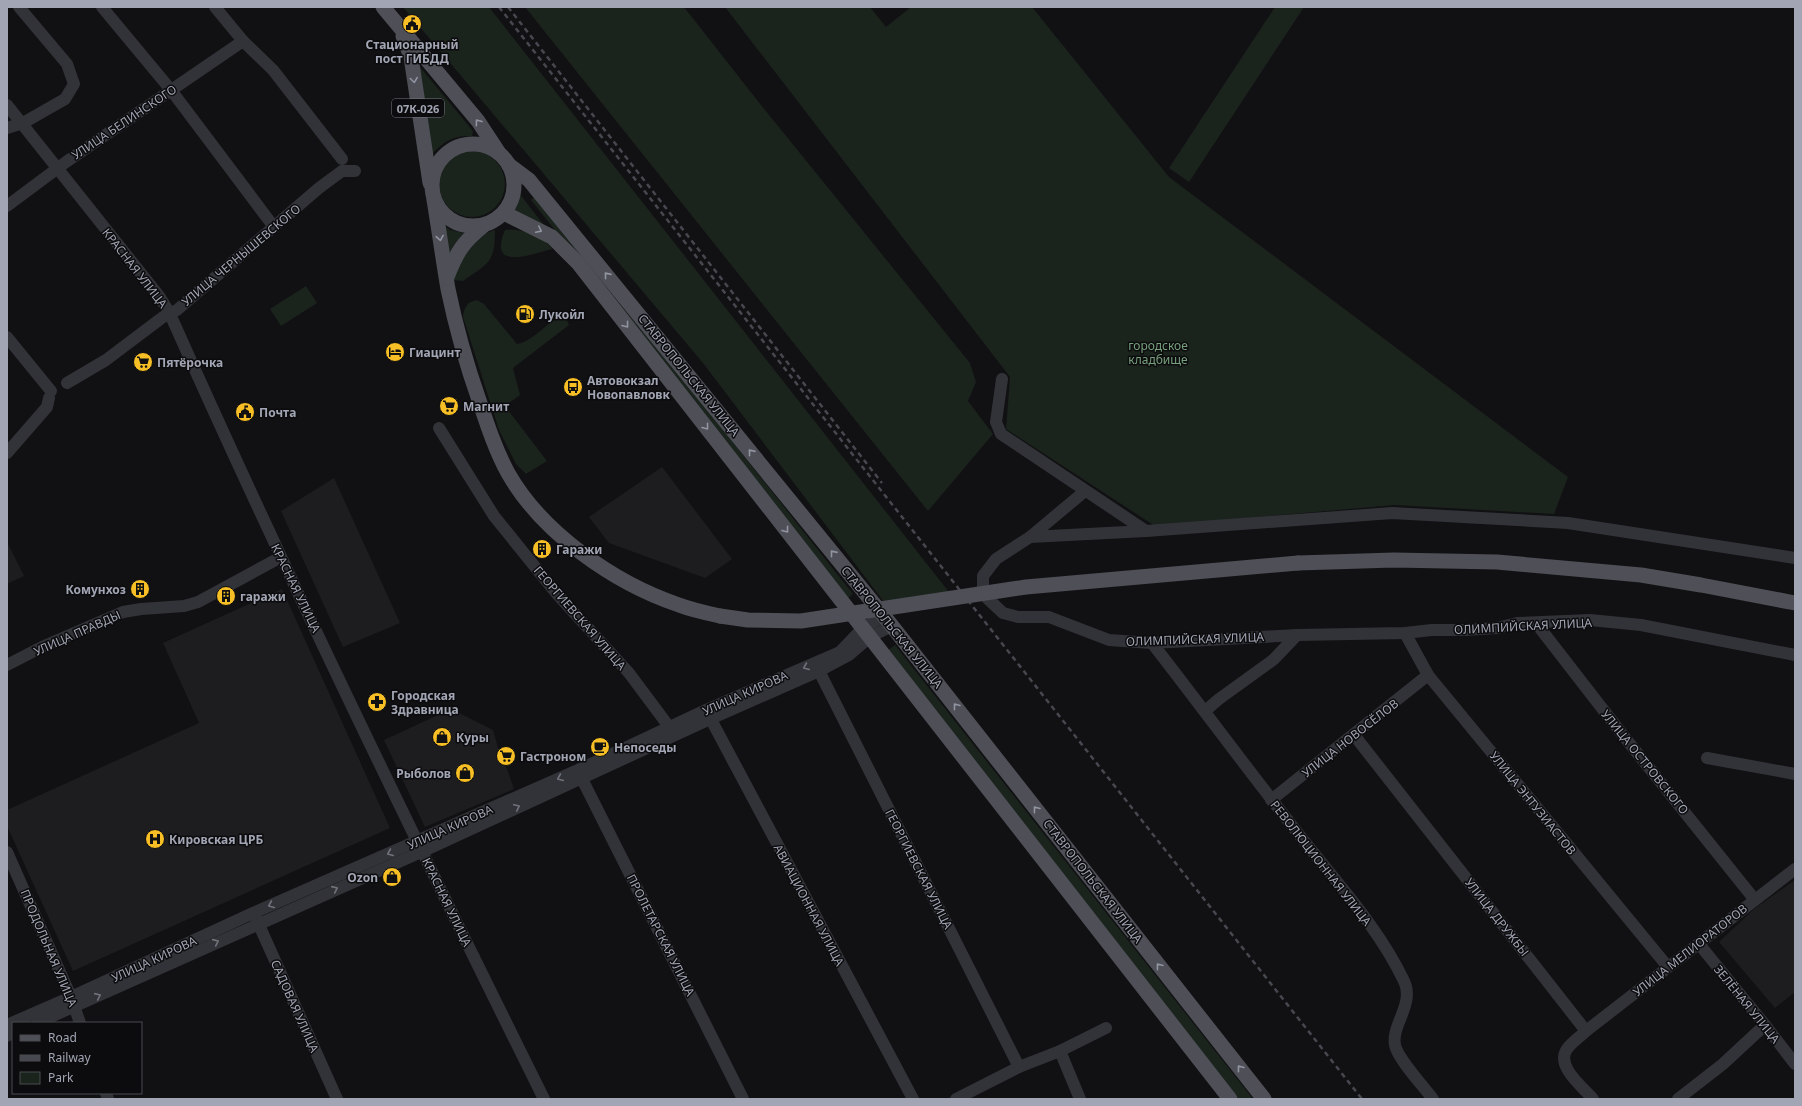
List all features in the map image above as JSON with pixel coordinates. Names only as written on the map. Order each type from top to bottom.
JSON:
[{"type":"main road","name":"07К-026","points":[[383,7],[478,121],[504,159]]},
{"type":"main road","name":"07К-026","points":[[400,29],[411,57],[428,176],[433,194]]},
{"type":"main road","points":[[447,278],[455,256],[466,239],[483,226],[493,222],[504,214],[512,200],[515,185],[513,174],[504,159],[491,148],[470,144],[454,149],[441,159],[435,168],[432,178],[433,194],[447,278],[464,354],[485,419],[495,446],[508,473],[527,499],[548,523],[577,550],[605,570],[640,589],[679,606],[720,616],[748,620],[801,621],[1026,587],[1298,563],[1394,560],[1497,562],[1641,575],[1795,603]]},
{"type":"main road","name":"СТАВРОПОЛЬСКАЯ УЛИЦА","points":[[504,159],[534,186],[888,621],[1264,1099]]},
{"type":"main road","points":[[433,194],[440,210],[454,222],[471,227],[483,226]]},
{"type":"main road","name":"СТАВРОПОЛЬСКАЯ УЛИЦА","points":[[504,214],[552,237],[578,263],[1230,1099]]},
{"type":"street","points":[[7,128],[23,123],[65,99],[74,84],[67,64],[19,7]]},
{"type":"street","points":[[102,7],[171,90],[274,227]]},
{"type":"street","points":[[215,7],[243,41],[273,70],[342,160]]},
{"type":"street","name":"УЛИЦА БЕЛИНСКОГО","points":[[7,206],[57,169],[243,41]]},
{"type":"street","name":"КРАСНАЯ УЛИЦА","points":[[7,105],[23,123],[57,169],[159,296],[170,314],[281,557],[419,846],[544,1099]]},
{"type":"street","name":"УЛИЦА ЧЕРНЫШЕВСКОГО","points":[[67,383],[106,360],[163,317],[170,314],[342,171],[355,171]]},
{"type":"street","points":[[7,338],[50,395],[47,407],[7,453]]},
{"type":"street","points":[[1002,379],[996,422],[1001,434],[1146,531]]},
{"type":"street","name":"ГЕОРГИЕВСКАЯ УЛИЦА","points":[[439,428],[494,516],[557,594],[629,674],[670,728]]},
{"type":"street","points":[[1030,537],[1085,491]]},
{"type":"street","points":[[1030,537],[1146,531],[1392,513],[1568,522],[1795,558]]},
{"type":"street","name":"ОЛИМПИЙСКАЯ УЛИЦА","points":[[1030,537],[996,559],[983,576],[983,586],[987,598],[1003,613],[1018,617],[1049,617],[1108,640],[1152,643],[1297,636],[1405,633],[1432,630],[1497,628],[1516,623],[1590,620],[1641,625],[1795,655]]},
{"type":"street","name":"УЛИЦА ПРАВДЫ","points":[[7,665],[42,647],[123,612],[141,609],[184,606],[198,602],[281,557]]},
{"type":"street","name":"УЛИЦА КИРОВА","points":[[16,1022],[73,1002],[256,918],[580,774],[840,652],[866,632],[888,621]]},
{"type":"street","name":"УЛИЦА ОСТРОВСКОГО","points":[[1536,623],[1622,734],[1756,900]]},
{"type":"street","name":"УЛИЦА КИРОВА","points":[[580,774],[670,728],[819,671],[849,655],[866,632]]},
{"type":"street","name":"УЛИЦА ЭНТУЗИАСТОВ","points":[[1405,633],[1428,675],[1668,967]]},
{"type":"street","name":"ОЛИМПИЙСКАЯ УЛИЦА","points":[[1205,711],[1273,660],[1297,636]]},
{"type":"street","name":"РЕВОЛЮЦИОННАЯ УЛИЦА","points":[[1152,643],[1271,800],[1378,936],[1405,983],[1407,999],[1394,1035],[1395,1046],[1405,1063],[1433,1099]]},
{"type":"street","name":"ГЕОРГИЕВСКАЯ УЛИЦА","points":[[819,671],[1019,1067]]},
{"type":"street","name":"УЛИЦА НОВОСЁЛОВ","points":[[1271,800],[1428,675]]},
{"type":"street","name":"АВИАЦИОННАЯ УЛИЦА","points":[[708,714],[913,1099]]},
{"type":"street","name":"УЛИЦА ДРУЖБЫ","points":[[1354,735],[1586,1031]]},
{"type":"street","points":[[1707,758],[1795,774]]},
{"type":"street","name":"ПРОЛЕТАРСКАЯ УЛИЦА","points":[[580,774],[743,1099]]},
{"type":"street","name":"ПРОДОЛЬНАЯ УЛИЦА","points":[[7,852],[73,1002],[80,1022]]},
{"type":"street","name":"УЛИЦА МЕЛИОРАТОРОВ","points":[[1586,1031],[1795,869]]},
{"type":"street","name":"САДОВАЯ УЛИЦА","points":[[256,918],[337,1099]]},
{"type":"street","name":"ЗЕЛЁНАЯ УЛИЦА","points":[[1698,944],[1794,1059]]},
{"type":"street","name":"УЛИЦА КИРОВА","points":[[39,1022],[73,1002]]},
{"type":"street","points":[[1678,1099],[1723,1064],[1766,1025]]},
{"type":"street","points":[[956,1099],[1019,1067],[1060,1051],[1106,1028]]},
{"type":"street","points":[[1586,1031],[1566,1050],[1564,1061],[1567,1070],[1593,1099]]},
{"type":"street","points":[[1060,1051],[1080,1099]]},
{"type":"shaded area","points":[[662,467],[732,559],[705,578],[609,543],[589,517]]},
{"type":"shaded area","points":[[334,478],[400,623],[343,647],[281,511]]},
{"type":"shaded area","points":[[7,542],[24,576],[7,584]]},
{"type":"shaded area","points":[[282,589],[390,828],[73,971],[7,826],[7,810],[199,723],[163,643]]},
{"type":"shaded area","points":[[451,709],[493,730],[500,755],[514,789],[425,827],[384,740]]},
{"type":"shaded area","points":[[1795,880],[1795,992],[1775,1008],[1719,942],[1754,909]]},
{"type":"green space","points":[[403,7],[489,7],[949,592],[884,602],[703,363]]},
{"type":"green space","points":[[525,7],[684,7],[761,105],[970,363],[976,382],[968,401],[993,434],[928,511]]},
{"type":"green space","name":"городское кладбище","points":[[725,7],[870,7],[886,27],[911,7],[1032,7],[1169,177],[1568,477],[1554,514],[1395,505],[1155,526],[1006,429],[1010,377]]},
{"type":"green space","points":[[1275,7],[1304,7],[1189,182],[1169,168]]},
{"type":"green space","points":[[420,67],[473,131],[472,136],[455,138],[445,142],[432,154],[416,69]]},
{"type":"green space","points":[[472,151],[485,154],[495,161],[502,171],[505,184],[502,197],[495,207],[485,214],[472,217],[459,214],[449,207],[442,197],[439,184],[442,171],[449,161],[459,154]]},
{"type":"green space","points":[[519,193],[543,224],[526,218],[510,215]]},
{"type":"green space","points":[[537,195],[853,594],[847,599],[531,200]]},
{"type":"green space","points":[[442,223],[450,230],[464,233],[453,246],[449,256]]},
{"type":"green space","points":[[495,230],[494,250],[488,262],[463,281],[453,280],[461,256],[483,234]]},
{"type":"green space","points":[[505,230],[524,231],[538,236],[552,249],[524,256],[507,256],[502,251],[501,243]]},
{"type":"green space","points":[[306,286],[317,303],[281,326],[270,309]]},
{"type":"green space","points":[[477,300],[484,304],[517,344],[534,336],[550,323],[561,317],[566,318],[569,325],[513,368],[520,395],[505,406],[547,461],[526,474],[516,464],[499,430],[463,317],[464,310],[467,306],[471,302]]},
{"type":"green space","points":[[895,645],[1253,1099],[1239,1099],[887,651]]},
{"type":"railway","points":[[499,7],[1362,1099]]},
{"type":"railway","points":[[508,7],[882,483]]},
{"type":"place","name":"Стационарный пост ГИБДД","points":[[412,24]]},
{"type":"place","name":"Лукойл","points":[[525,314]]},
{"type":"place","name":"Гиацинт","points":[[395,352]]},
{"type":"place","name":"Пятёрочка","points":[[143,362]]},
{"type":"place","name":"Автовокзал Новопавловк","points":[[573,387]]},
{"type":"place","name":"Магнит","points":[[449,406]]},
{"type":"place","name":"Почта","points":[[245,412]]},
{"type":"place","name":"Гаражи","points":[[542,549]]},
{"type":"place","name":"Комунхоз","points":[[140,589]]},
{"type":"place","name":"гаражи","points":[[226,596]]},
{"type":"place","name":"Городская Здравница","points":[[377,702]]},
{"type":"place","name":"Куры","points":[[442,737]]},
{"type":"place","name":"Непоседы","points":[[600,747]]},
{"type":"place","name":"Гастроном","points":[[506,756]]},
{"type":"place","name":"Рыболов","points":[[465,773]]},
{"type":"place","name":"Кировская ЦРБ","points":[[155,839]]},
{"type":"place","name":"Ozon","points":[[392,877]]}]
